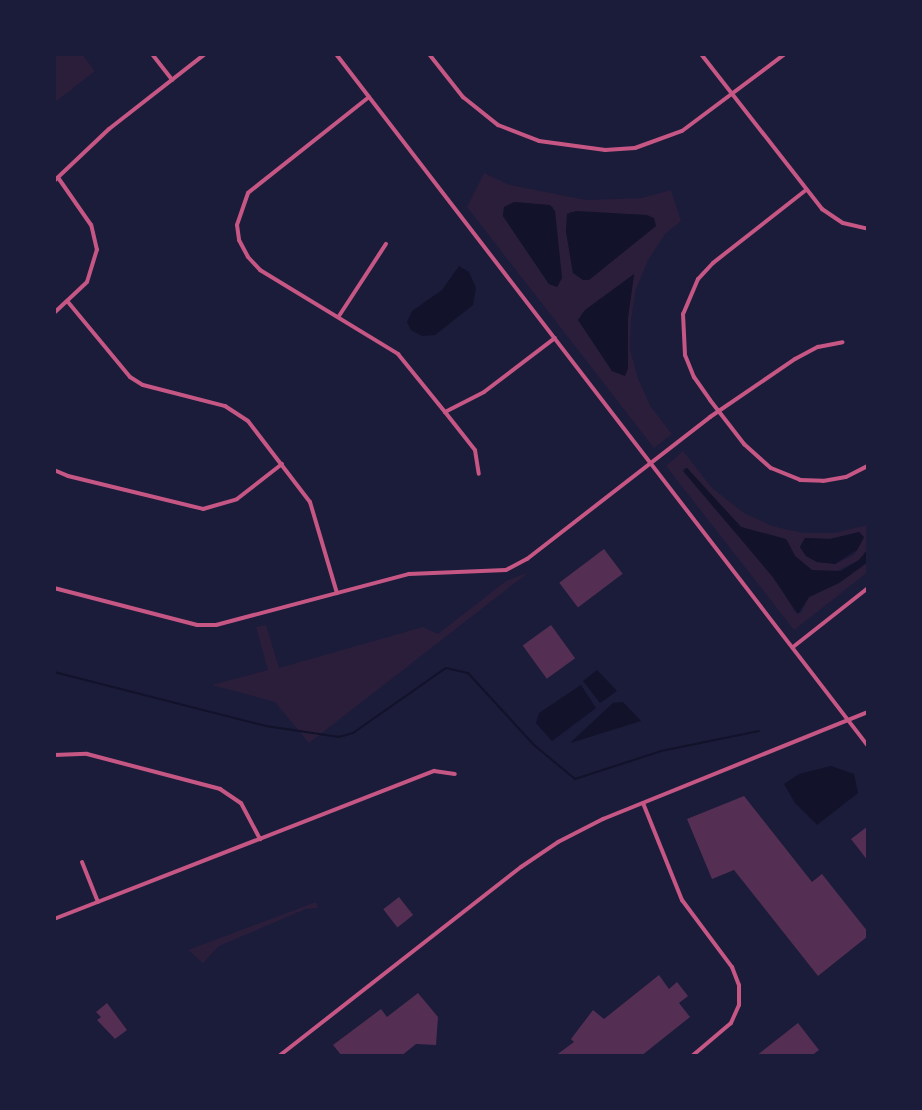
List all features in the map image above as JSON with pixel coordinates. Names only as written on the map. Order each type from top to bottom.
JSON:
[{"type":"street","points":[[152,54],[172,80]]},
{"type":"street","points":[[54,313],[92,274],[96,240],[88,220],[56,180],[109,129],[205,54]]},
{"type":"street","points":[[336,54],[868,746]]},
{"type":"street","points":[[429,54],[463,97],[495,123],[537,141],[592,149],[627,149],[661,140],[687,128],[785,54]]},
{"type":"street","points":[[701,54],[806,190],[835,219],[868,229]]},
{"type":"street","points":[[369,97],[255,184],[243,200],[238,215],[239,240],[254,264],[398,354],[475,450],[479,474]]},
{"type":"street","points":[[806,190],[707,268],[689,297],[682,327],[685,355],[694,377],[718,411],[757,457],[786,476],[808,481],[831,480],[868,466]]},
{"type":"street","points":[[339,316],[386,244]]},
{"type":"street","points":[[68,302],[130,377],[143,385],[233,410],[250,423],[310,502],[337,593]]},
{"type":"street","points":[[445,412],[484,392],[555,338]]},
{"type":"street","points":[[54,588],[211,626],[416,573],[492,573],[513,567],[718,411],[807,352],[843,342]]},
{"type":"street","points":[[54,470],[203,509],[237,499],[282,464]]},
{"type":"street","points":[[793,647],[868,588]]},
{"type":"street","points":[[279,1056],[531,860],[590,825],[868,712]]},
{"type":"street","points":[[54,755],[87,754],[220,789],[241,803],[260,839]]},
{"type":"street","points":[[54,919],[434,771],[455,774]]},
{"type":"street","points":[[643,803],[682,900],[730,963],[739,985],[739,1005],[731,1023],[692,1056]]},
{"type":"street","points":[[82,862],[98,902]]},
{"type":"shaded area","points":[[54,54],[82,54],[95,71],[54,103]]},
{"type":"shaded area","points":[[484,173],[510,185],[586,200],[642,198],[671,190],[681,221],[665,234],[648,260],[636,289],[630,349],[638,379],[651,407],[672,434],[654,448],[467,207]],"holes":[[[519,202],[553,207],[562,278],[549,284],[503,216],[504,207]],[[570,212],[646,215],[651,216],[573,273],[566,231]],[[634,275],[625,375],[612,371],[581,314]]]},
{"type":"shaded area","points":[[514,202],[550,205],[555,211],[562,278],[557,287],[549,284],[503,216],[504,207]]},
{"type":"shaded area","points":[[576,211],[646,215],[654,218],[656,226],[589,280],[583,280],[573,273],[566,231],[567,214]]},
{"type":"shaded area","points":[[459,266],[469,272],[476,288],[473,305],[435,335],[422,336],[411,330],[407,322],[412,311],[442,290]]},
{"type":"shaded area","points":[[634,274],[625,376],[612,371],[578,320],[585,310]]},
{"type":"shaded area","points":[[683,451],[712,488],[744,513],[772,526],[803,533],[834,533],[868,525],[868,549],[859,560],[833,573],[812,570],[795,556],[788,542],[741,527],[687,468],[683,469],[777,582],[795,612],[801,613],[809,597],[839,583],[868,562],[868,572],[794,630],[666,466]],"holes":[[[860,532],[863,539],[854,555],[835,564],[817,562],[806,556],[800,547],[805,538],[830,539]]]},
{"type":"shaded area","points":[[687,468],[741,527],[786,539],[795,556],[812,570],[841,571],[859,560],[868,549],[868,562],[839,583],[809,597],[798,614],[772,576],[683,471]]},
{"type":"shaded area","points":[[859,532],[864,537],[857,550],[835,564],[817,562],[806,556],[800,547],[805,538],[830,539]]},
{"type":"shaded area","points":[[529,572],[309,743],[275,702],[212,685],[268,670],[256,627],[266,625],[279,668],[423,627],[438,634],[506,581]]},
{"type":"shaded area","points":[[597,670],[617,691],[600,703],[583,681]]},
{"type":"shaded area","points":[[581,685],[596,708],[552,741],[536,723],[539,713]]},
{"type":"shaded area","points":[[623,702],[641,721],[570,743],[613,703]]},
{"type":"shaded area","points":[[831,766],[854,774],[858,793],[817,825],[795,803],[784,784],[799,774]]},
{"type":"shaded area","points":[[316,902],[318,908],[306,909],[219,946],[203,963],[188,950]]},
{"type":"building","points":[[604,549],[623,574],[578,607],[559,583]]},
{"type":"building","points":[[551,625],[575,658],[547,679],[523,646]]},
{"type":"building","points":[[744,796],[812,882],[822,874],[868,932],[868,936],[818,976],[734,870],[712,879],[687,819]]},
{"type":"building","points":[[868,826],[868,861],[851,839]]},
{"type":"building","points":[[399,897],[413,915],[397,927],[383,909]]},
{"type":"building","points":[[659,975],[669,989],[677,982],[688,996],[679,1003],[690,1017],[641,1056],[555,1056],[574,1042],[571,1039],[593,1010],[604,1019]]},
{"type":"building","points":[[418,993],[438,1017],[436,1045],[416,1044],[401,1056],[342,1056],[333,1045],[381,1009],[387,1017]]},
{"type":"building","points":[[107,1003],[127,1030],[115,1039],[97,1020],[101,1017],[96,1012]]},
{"type":"building","points":[[798,1023],[819,1050],[811,1056],[756,1056]]},
{"type":"waterway","points":[[54,672],[266,726],[339,737],[353,733],[446,668],[468,673],[534,745],[575,779],[661,751],[759,731]]}]
